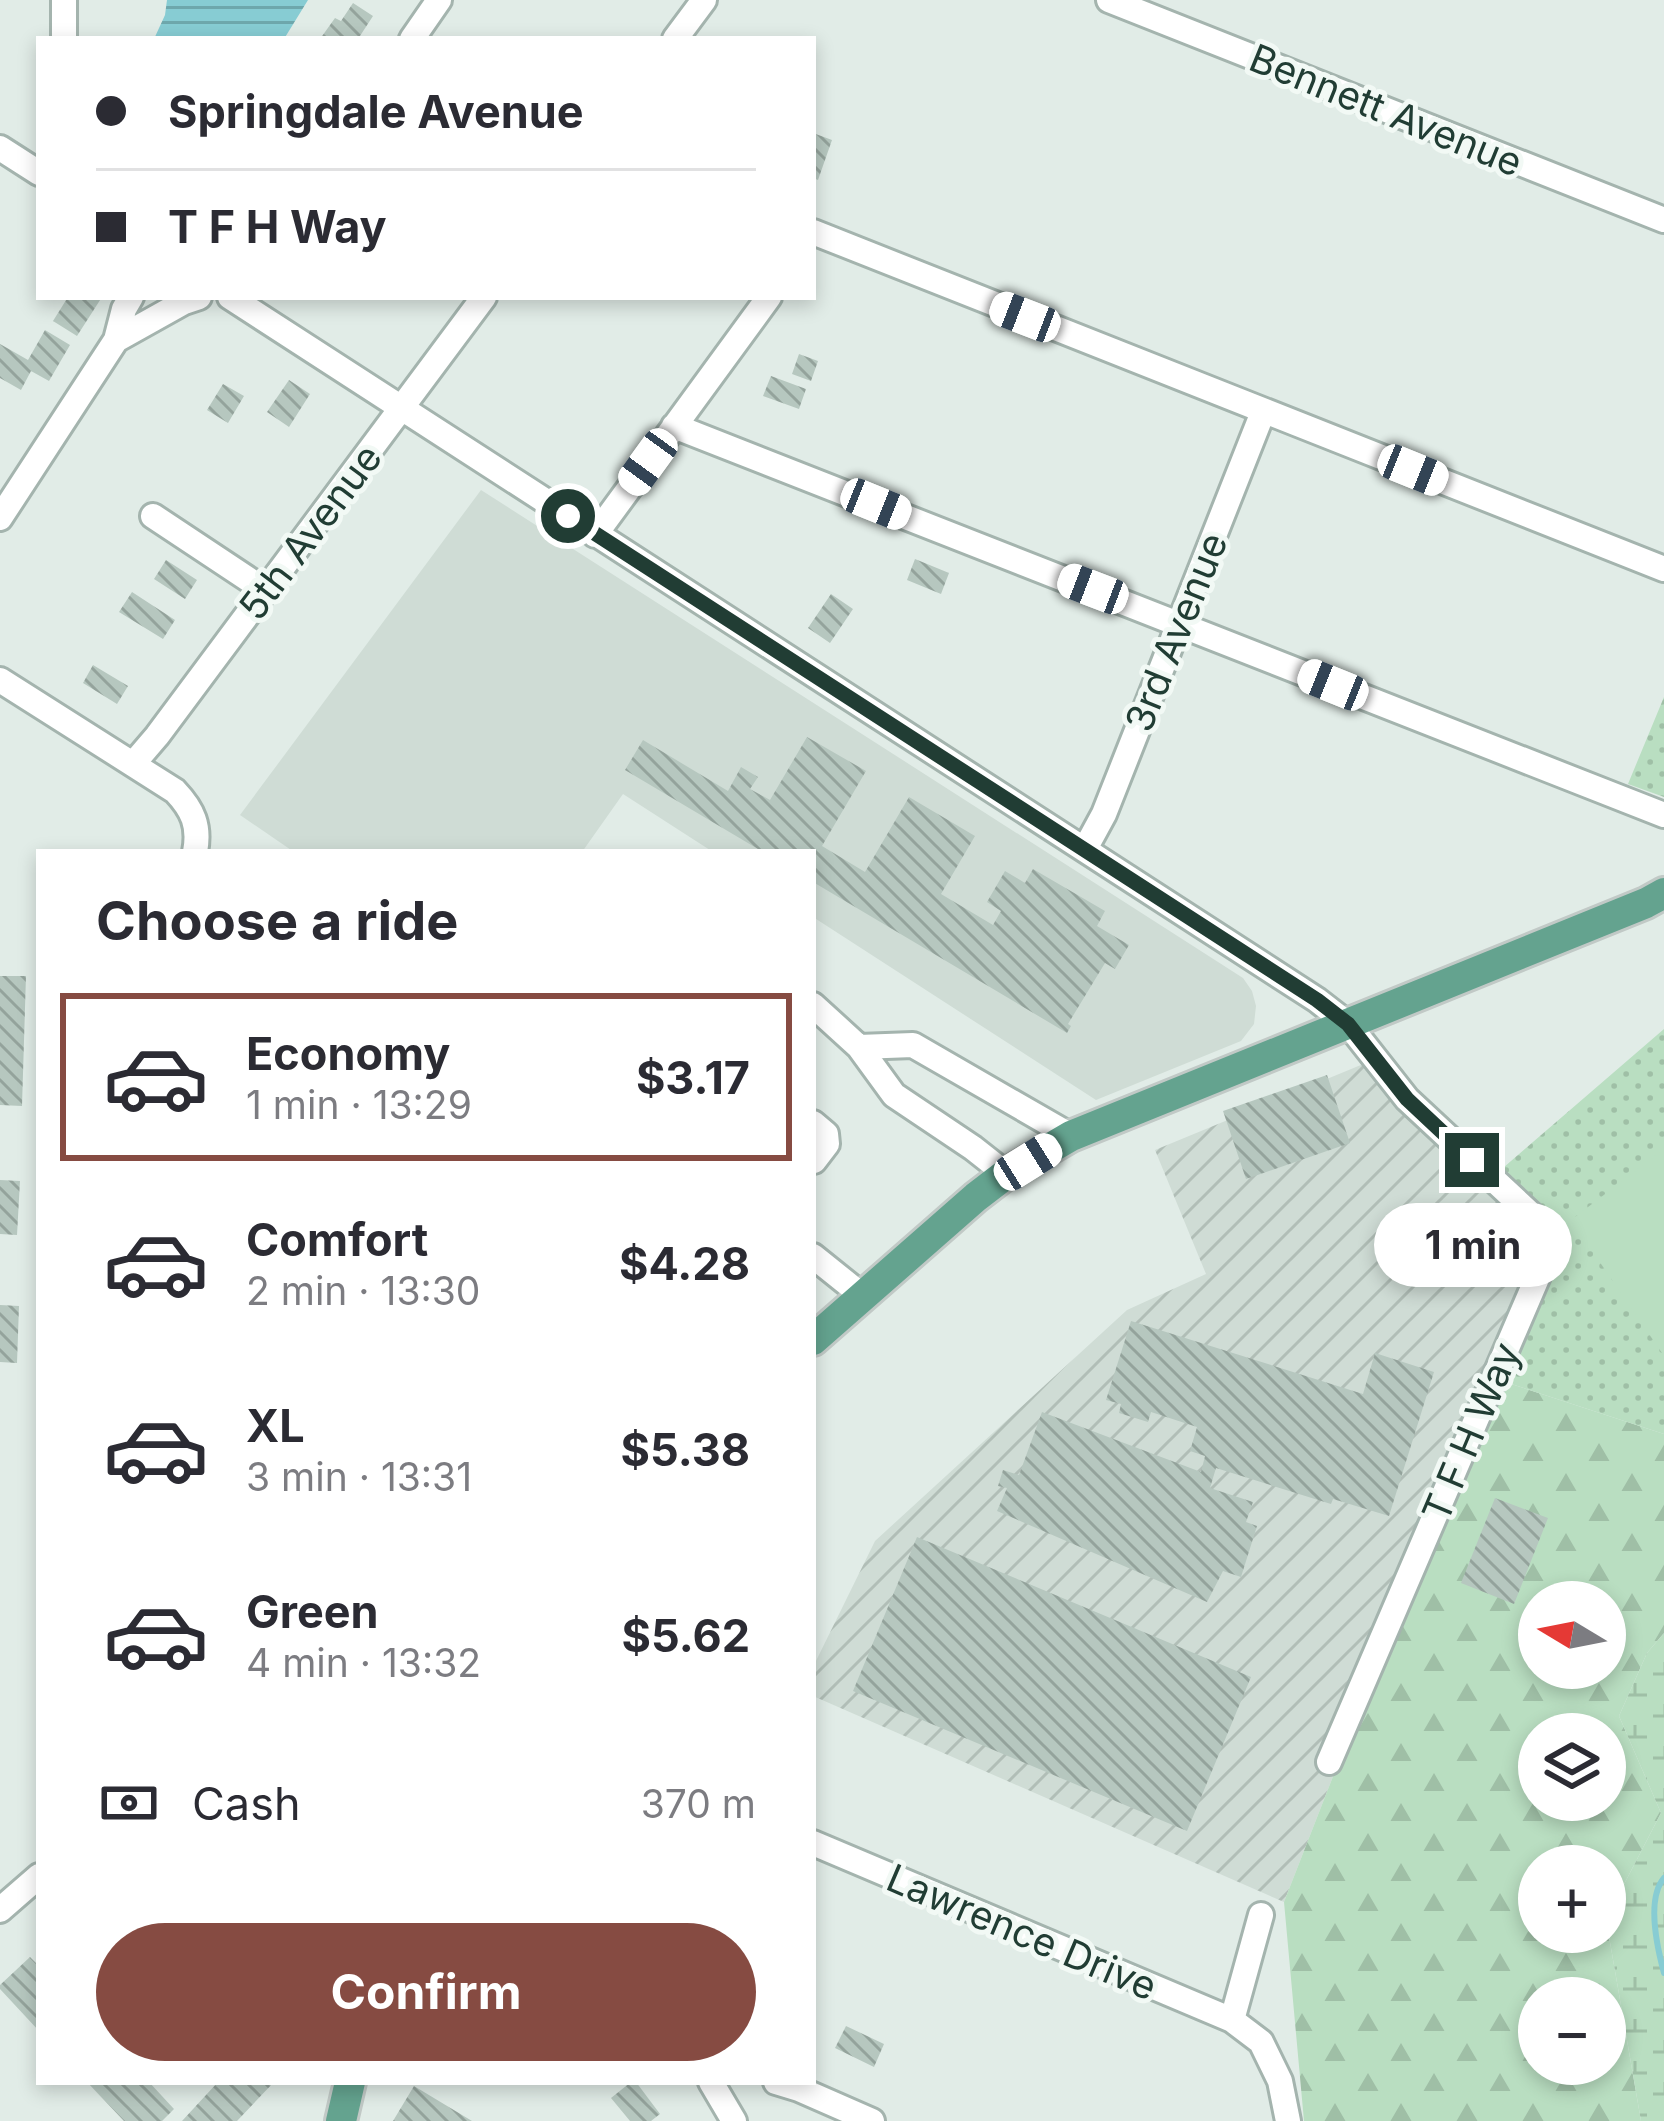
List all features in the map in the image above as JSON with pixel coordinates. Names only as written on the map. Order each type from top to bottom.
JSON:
[{"type":"main road","points":[[816,1337],[1006,1174],[1071,1136],[1664,893]]},
{"type":"main road","points":[[341,2121],[349,2085]]},
{"type":"street","points":[[64,0],[64,36]]},
{"type":"street","points":[[414,36],[439,0]]},
{"type":"street","points":[[677,36],[704,0]]},
{"type":"street","name":"Bennett Avenue","points":[[1109,0],[1664,220]]},
{"type":"street","points":[[0,148],[36,171]]},
{"type":"street","points":[[816,235],[1664,569]]},
{"type":"street","points":[[0,518],[116,340],[129,300]]},
{"type":"street","points":[[116,340],[190,300]]},
{"type":"street","name":"T F H Way","points":[[235,300],[1317,1000],[1348,1024],[1407,1099],[1537,1220],[1547,1245],[1544,1262],[1329,1762]]},
{"type":"street","name":"5th Avenue","points":[[134,764],[482,300]]},
{"type":"street","points":[[595,535],[767,300]]},
{"type":"street","name":"3rd Avenue","points":[[1085,849],[1104,814],[1263,412]]},
{"type":"street","points":[[674,426],[1664,815]]},
{"type":"street","points":[[153,516],[266,591]]},
{"type":"street","points":[[0,680],[175,791],[196,819],[196,849]]},
{"type":"street","points":[[816,1008],[859,1047],[894,1095],[1006,1174]]},
{"type":"street","points":[[859,1047],[913,1046],[1071,1136]]},
{"type":"street","points":[[816,1126],[826,1134],[827,1144],[816,1158]]},
{"type":"street","points":[[816,1258],[864,1297]]},
{"type":"street","name":"Lawrence Drive","points":[[816,1845],[1232,2020]]},
{"type":"street","points":[[0,1910],[36,1879]]},
{"type":"street","points":[[1261,1916],[1232,2020],[1262,2042],[1280,2081],[1288,2121]]},
{"type":"street","points":[[712,2085],[734,2121]]},
{"type":"street","points":[[786,2085],[872,2121]]},
{"type":"shaded area","points":[[481,490],[1243,978],[1256,1006],[1254,1024],[1241,1041],[1096,1100],[816,919],[816,849],[708,849],[623,794],[584,849],[290,849],[240,815]]},
{"type":"shaded area","points":[[1385,1055],[1559,1239],[1364,1697],[1284,1902],[816,1697],[816,1661],[875,1541],[1127,1310],[1206,1274],[1155,1150]]},
{"type":"green space","points":[[1664,697],[1664,797],[1628,784]]},
{"type":"green space","points":[[1664,1029],[1664,1434],[1502,1381],[1559,1239],[1496,1174]]},
{"type":"green space","points":[[1664,1149],[1664,1356],[1571,1220]]},
{"type":"green space","points":[[1502,1381],[1664,1434],[1664,1633],[1647,1653],[1620,1713],[1518,1713],[1518,1821],[1626,1821],[1626,1732],[1661,1813],[1626,1880],[1626,1845],[1518,1845],[1518,1953],[1612,1953],[1616,1977],[1518,1977],[1518,2085],[1626,2085],[1626,2034],[1641,2121],[1304,2121],[1284,1902],[1364,1697]]},
{"type":"green space","points":[[1664,1633],[1664,2121],[1641,2121],[1626,2034],[1626,1977],[1616,1977],[1612,1953],[1626,1953],[1626,1880],[1661,1813],[1626,1732],[1626,1713],[1620,1713],[1647,1653]]},
{"type":"water","points":[[167,0],[308,0],[286,36],[155,36]]},
{"type":"building","points":[[353,3],[373,16],[360,36],[322,36],[335,18],[341,21]]},
{"type":"building","points":[[816,134],[832,140],[816,179]]},
{"type":"building","points":[[66,300],[100,300],[77,336],[53,321]]},
{"type":"building","points":[[45,330],[70,345],[49,381],[31,371],[21,390],[0,378],[0,344],[28,360]]},
{"type":"building","points":[[799,354],[818,361],[811,381],[792,374]]},
{"type":"building","points":[[771,376],[806,389],[799,409],[763,396]]},
{"type":"building","points":[[289,380],[310,394],[289,427],[267,412]]},
{"type":"building","points":[[223,384],[244,396],[228,423],[207,410]]},
{"type":"building","points":[[915,559],[949,573],[941,594],[907,580]]},
{"type":"building","points":[[166,560],[197,580],[185,599],[154,579]]},
{"type":"building","points":[[132,592],[175,620],[163,639],[119,612]]},
{"type":"building","points":[[831,594],[853,609],[830,643],[808,628]]},
{"type":"building","points":[[93,665],[128,686],[117,704],[83,683]]},
{"type":"building","points":[[807,737],[866,771],[822,846],[865,872],[909,797],[975,836],[941,894],[993,925],[1001,911],[987,902],[1005,871],[1025,883],[1033,869],[1105,911],[1097,926],[1129,945],[1115,969],[1105,963],[1067,1033],[816,884],[816,849],[758,849],[625,770],[643,740],[728,791],[741,767],[758,777],[750,789],[770,800]]},
{"type":"building","points":[[0,976],[26,976],[22,1106],[0,1105]]},
{"type":"building","points":[[1327,1075],[1350,1143],[1246,1179],[1223,1111]]},
{"type":"building","points":[[0,1180],[20,1181],[17,1235],[0,1234]]},
{"type":"building","points":[[1465,1204],[1483,1257],[1467,1262],[1470,1273],[1454,1278],[1451,1270],[1414,1283],[1395,1229]]},
{"type":"building","points":[[0,1305],[19,1306],[17,1363],[0,1362]]},
{"type":"building","points":[[1131,1321],[1363,1394],[1375,1353],[1434,1372],[1389,1516],[1333,1499],[1331,1504],[1216,1468],[1210,1488],[1253,1502],[1246,1522],[1257,1526],[1241,1577],[1223,1571],[1207,1602],[997,1511],[1007,1488],[998,1486],[1003,1470],[1019,1475],[1042,1412],[1201,1472],[1205,1456],[1190,1451],[1197,1427],[1151,1412],[1148,1422],[1119,1413],[1121,1404],[1106,1400]]},
{"type":"building","points":[[1495,1498],[1548,1518],[1523,1581],[1518,1581],[1514,1604],[1461,1583]]},
{"type":"building","points":[[917,1537],[1251,1677],[1187,1831],[853,1691]]},
{"type":"building","points":[[30,1957],[36,1963],[36,2028],[0,1989]]},
{"type":"building","points":[[846,2026],[884,2044],[874,2067],[835,2048]]},
{"type":"building","points":[[90,2085],[152,2085],[174,2109],[162,2121],[124,2121]]},
{"type":"building","points":[[215,2085],[271,2085],[237,2121],[182,2121]]},
{"type":"building","points":[[627,2085],[638,2085],[660,2114],[651,2121],[630,2121],[611,2098]]},
{"type":"building","points":[[414,2086],[472,2121],[393,2121]]},
{"type":"waterway","points":[[1664,1878],[1654,1910],[1664,1973]]},
{"type":"route","points":[[568,516],[1317,1000],[1348,1024],[1407,1099],[1472,1160]]}]
